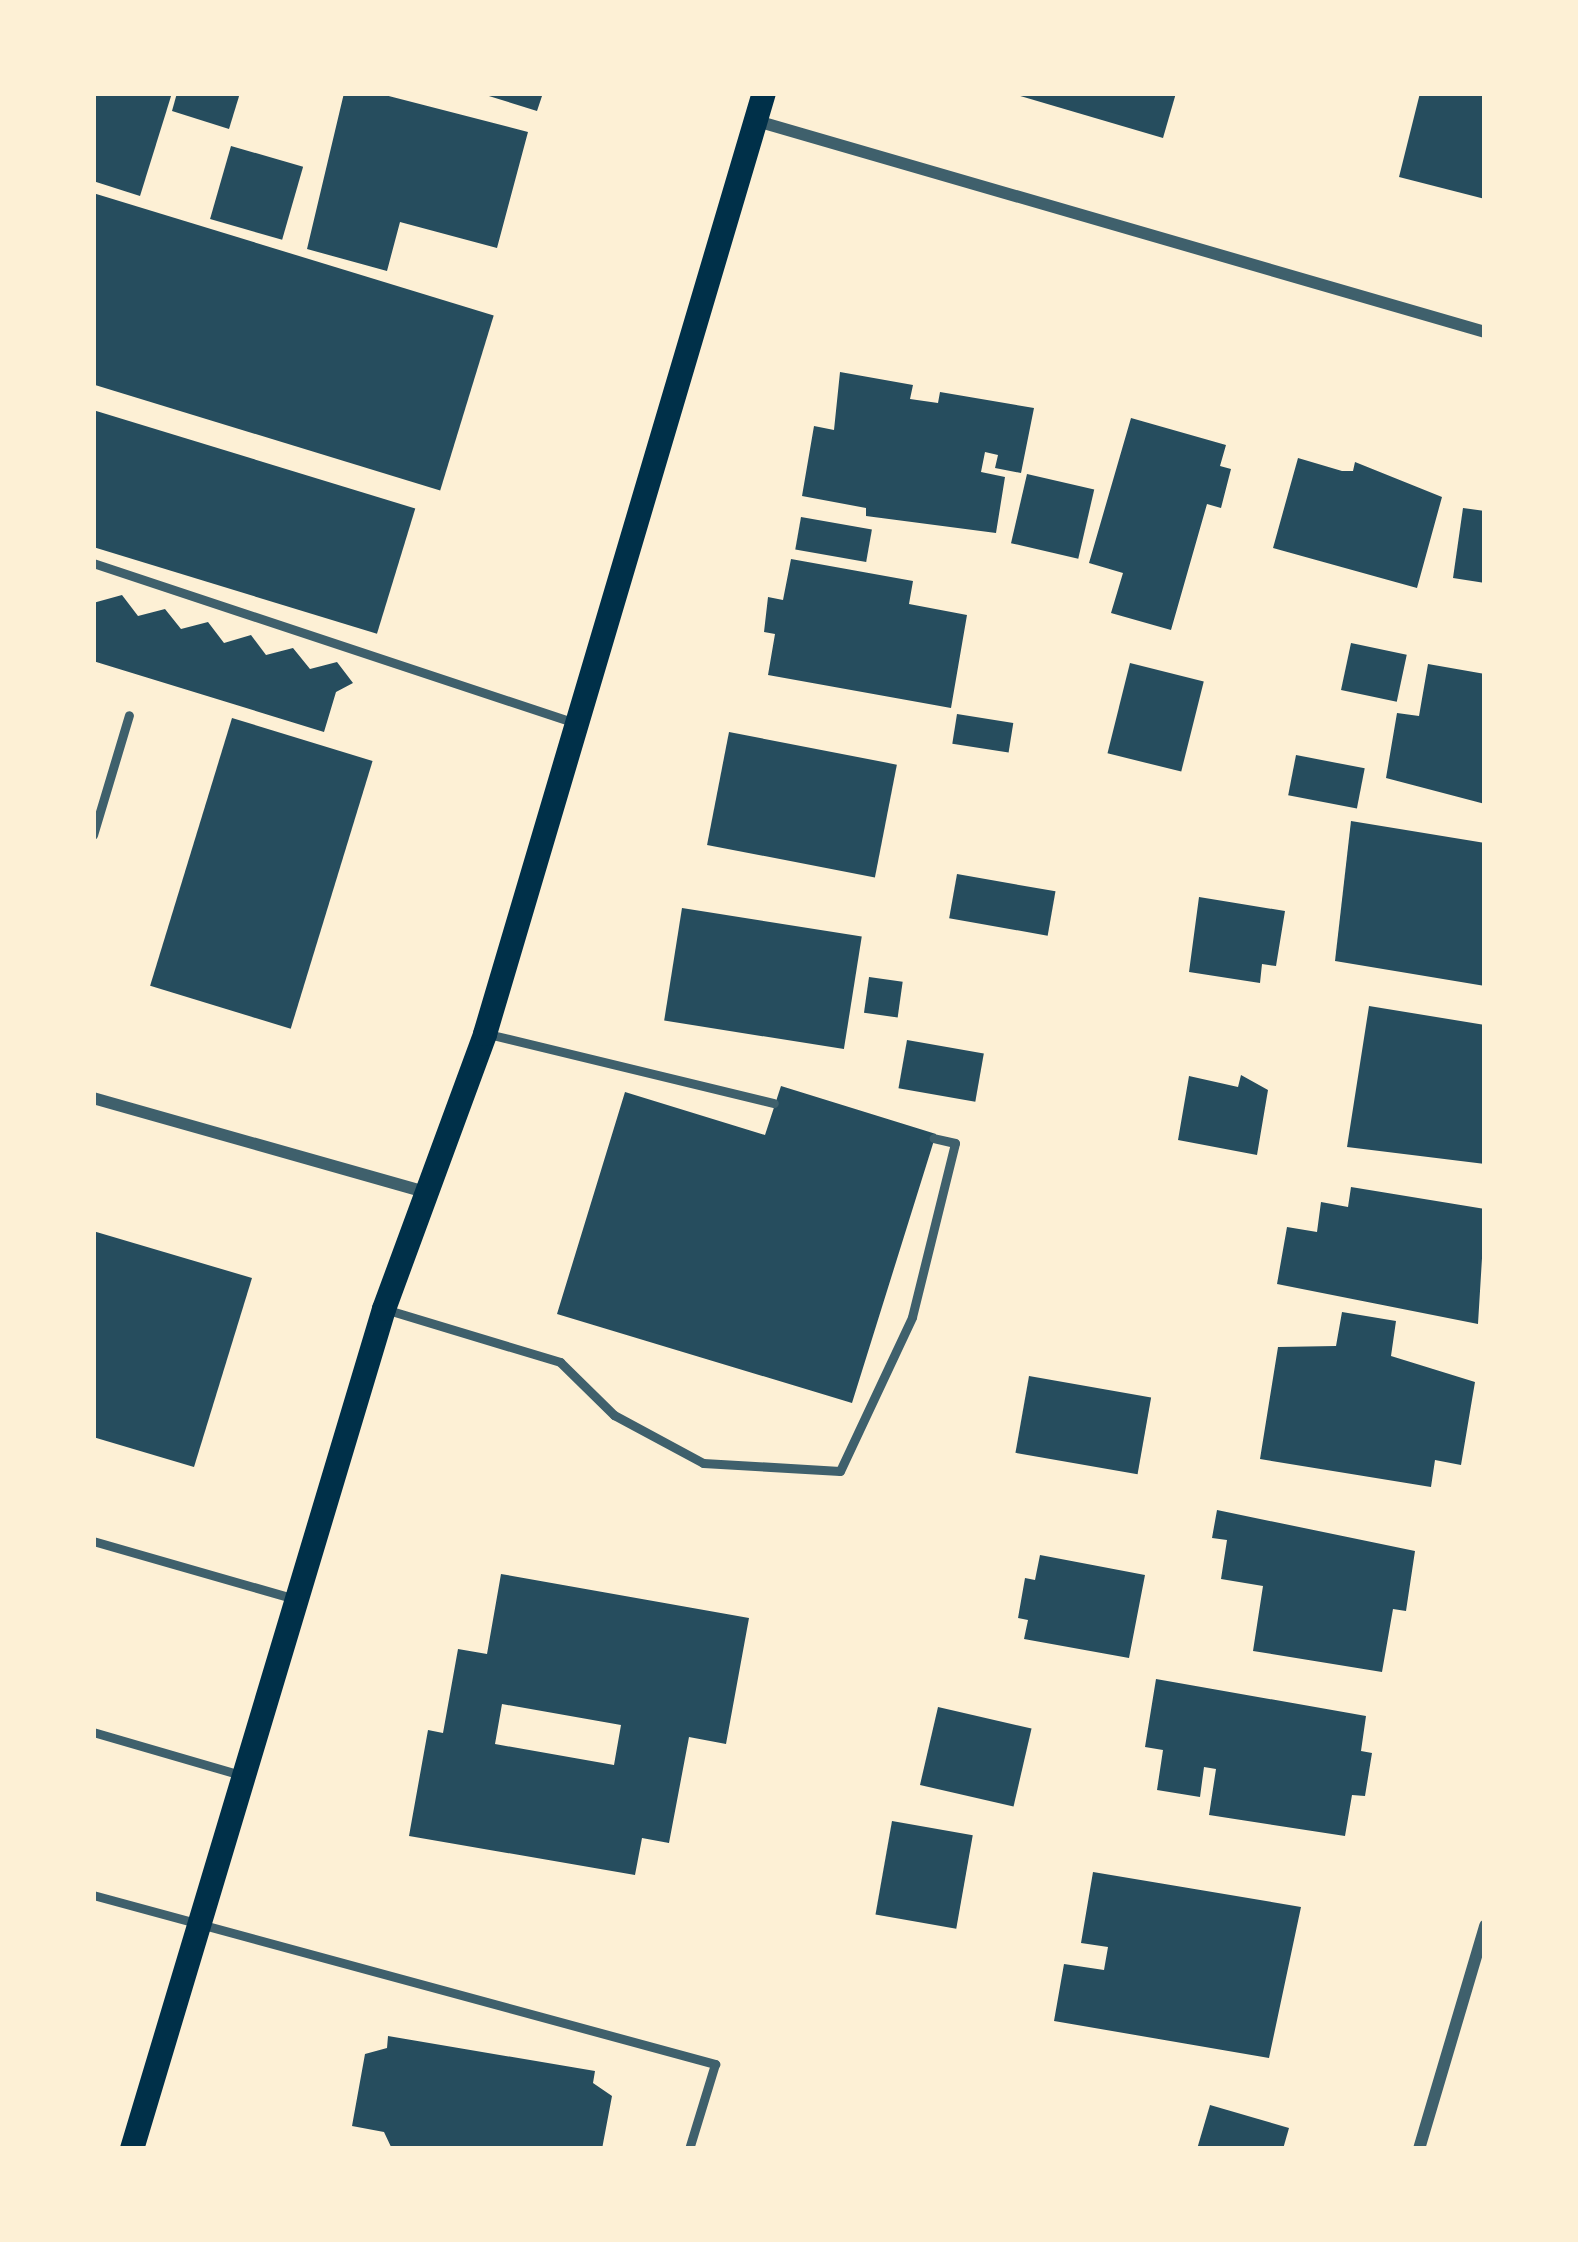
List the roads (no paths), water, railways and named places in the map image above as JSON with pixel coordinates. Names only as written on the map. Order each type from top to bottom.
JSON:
[{"type":"main road","points":[[132,2149],[384,1309],[422,1191],[485,1034],[764,93]]},
{"type":"street","points":[[756,121],[1485,332]]},
{"type":"street","points":[[93,1099],[422,1191]]},
{"type":"street","points":[[1419,2149],[1485,1925]]},
{"type":"lane","points":[[93,563],[577,724]]},
{"type":"lane","points":[[93,835],[129,715]]},
{"type":"lane","points":[[485,1034],[774,1103]]},
{"type":"lane","points":[[384,1309],[560,1361],[614,1414],[703,1463],[840,1471],[913,1317],[955,1143],[934,1138]]},
{"type":"lane","points":[[93,1540],[296,1599]]},
{"type":"lane","points":[[93,1732],[246,1776]]},
{"type":"lane","points":[[93,1895],[716,2064],[689,2149]]}]
